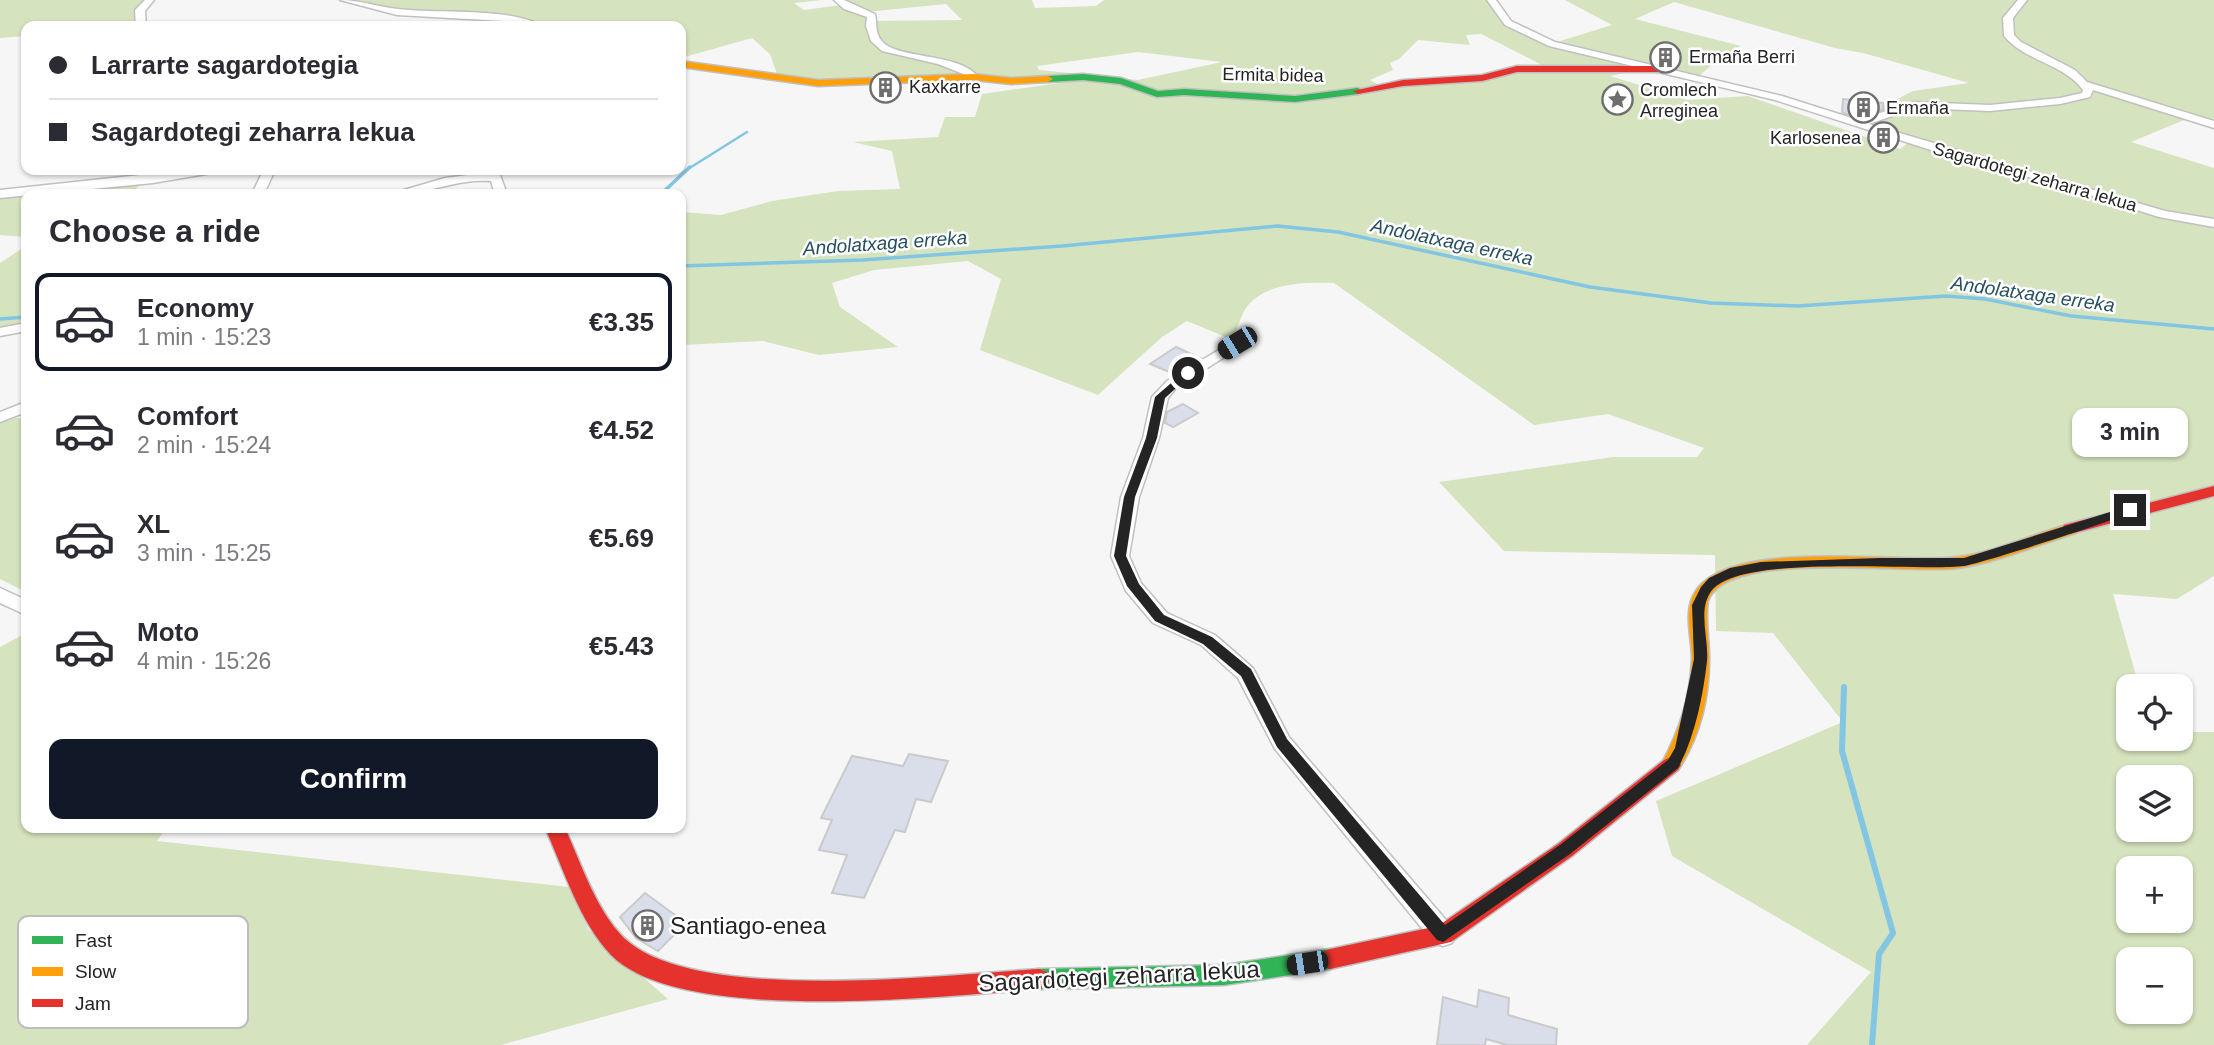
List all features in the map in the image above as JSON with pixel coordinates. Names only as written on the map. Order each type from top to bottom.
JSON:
[{"type":"street","points":[[140,21],[139,10],[150,0]]},
{"type":"street","points":[[344,0],[397,12],[516,21]]},
{"type":"street","points":[[838,0],[847,7],[872,16],[870,22],[876,41],[885,49],[941,62],[970,73],[973,77]]},
{"type":"street","points":[[1491,0],[1508,23],[1552,44],[1652,68]]},
{"type":"street","points":[[2023,0],[2007,18],[2009,36],[2019,47],[2051,61],[2084,84],[2214,125]]},
{"type":"street","name":"Ermita bidea","points":[[686,65],[818,83],[1083,76],[1121,81],[1157,94],[1184,92],[1296,99],[1403,83],[1482,78],[1517,69],[1652,68],[1700,79]]},
{"type":"street","name":"Sagardotegi zeharra lekua","points":[[1700,79],[1778,99],[2163,214],[2214,223]]},
{"type":"street","points":[[2080,98],[2088,92],[2084,84]]},
{"type":"street","points":[[1857,124],[1919,105],[1990,108],[2080,98],[2127,99]]},
{"type":"street","points":[[48,189],[178,175]]},
{"type":"street","points":[[419,189],[478,176],[496,178],[499,189]]},
{"type":"street","points":[[0,194],[21,192]]},
{"type":"street","points":[[0,332],[21,328]]},
{"type":"street","points":[[1237,343],[1172,384],[1160,397],[1151,438],[1130,497],[1120,556],[1133,586],[1160,618],[1208,640],[1246,673],[1282,743],[1443,935]]},
{"type":"street","points":[[0,417],[21,410]]},
{"type":"street","name":"Sagardotegi zeharra lekua","points":[[557,833],[588,898],[607,932],[622,951],[643,965],[701,984],[784,991],[1058,978],[1224,975],[1334,959],[1443,935],[1565,850],[1673,764],[1682,748],[1697,685],[1701,659],[1698,605],[1705,590],[1723,575],[1747,568],[1779,565],[1965,562],[2130,510],[2214,491]]},
{"type":"street","points":[[0,595],[21,606]]},
{"type":"green space","points":[[0,0],[148,0],[138,21],[21,21],[21,36],[0,38]]},
{"type":"green space","points":[[350,0],[822,0],[794,3],[804,10],[842,5],[866,14],[879,47],[966,73],[864,82],[778,77],[770,54],[752,38],[686,57],[686,21],[528,21],[390,9]]},
{"type":"green space","points":[[841,0],[1032,0],[1035,8],[1096,6],[1104,0],[1487,0],[1499,16],[1536,39],[1582,54],[1647,68],[1610,76],[1688,100],[1748,96],[1900,149],[1912,140],[1854,121],[1913,91],[1969,83],[1674,2],[1635,19],[1741,46],[1723,55],[1699,76],[1554,43],[1612,25],[1565,0],[2021,0],[2003,23],[2005,34],[2017,47],[2013,39],[2013,17],[2026,0],[2214,0],[2214,124],[2189,118],[2131,142],[2214,168],[2214,221],[2183,217],[1948,151],[1952,157],[2214,226],[2214,576],[2177,599],[2113,594],[2136,674],[2116,674],[2116,751],[2193,751],[2193,732],[2214,732],[2214,1045],[1807,1045],[1871,972],[1672,856],[1656,801],[1843,722],[1773,633],[1716,631],[1715,555],[1504,551],[1439,482],[1613,457],[1697,457],[1704,448],[1608,414],[1534,425],[1334,283],[1289,285],[1267,291],[1249,304],[1233,340],[1187,321],[1162,337],[1098,395],[980,350],[1001,279],[968,261],[874,270],[832,283],[840,307],[898,347],[819,355],[763,341],[686,345],[686,212],[721,215],[772,201],[838,191],[900,189],[892,151],[853,142],[938,137],[945,117],[975,117],[982,94],[1059,83],[1054,75],[1014,79],[984,76],[929,57],[900,53],[879,40],[873,21],[962,20],[946,4],[866,12]],"holes":[[[1481,34],[1548,68],[1507,70],[1459,82],[1379,85],[1370,80],[1393,70],[1390,63],[1399,59],[1418,40],[1470,45],[1466,35]],[[1138,52],[1222,62],[1138,80],[1039,70],[1037,66]]]},
{"type":"green space","points":[[143,183],[135,189],[77,189]]},
{"type":"green space","points":[[21,194],[21,237],[0,235],[0,197]]},
{"type":"green space","points":[[21,249],[21,334],[0,337],[0,263]]},
{"type":"green space","points":[[21,418],[21,590],[0,579],[0,422]]},
{"type":"green space","points":[[21,636],[21,833],[163,833],[157,841],[569,887],[589,930],[668,999],[501,1045],[0,1045],[0,647]]},
{"type":"building","name":"Ermaña","points":[[1843,99],[1883,103],[1883,109],[1862,116],[1846,114],[1842,112]]},
{"type":"building","points":[[1176,347],[1200,358],[1174,374],[1150,364]]},
{"type":"building","points":[[1183,404],[1198,413],[1173,427],[1165,423],[1167,412]]},
{"type":"building","points":[[909,754],[948,761],[931,802],[916,799],[905,832],[895,830],[864,898],[832,893],[847,855],[819,850],[832,820],[821,818],[852,756],[903,766]]},
{"type":"building","name":"Santiago-enea","points":[[645,893],[686,923],[658,951],[636,938],[620,917]]},
{"type":"building","points":[[1479,990],[1509,998],[1508,1015],[1557,1029],[1556,1045],[1507,1045],[1486,1039],[1485,1045],[1437,1045],[1443,997],[1477,1007]]},
{"type":"waterway","points":[[688,169],[747,132]]},
{"type":"waterway","points":[[686,171],[690,167]]},
{"type":"waterway","points":[[666,189],[681,175]]},
{"type":"waterway","name":"Andolatxaga erreka","points":[[686,266],[862,260],[1062,246],[1278,226],[1338,232],[1590,287],[1711,303],[1798,306],[1946,296],[1985,299],[2071,316],[2214,329]]},
{"type":"waterway","name":"Andolatxaga erreka","points":[[0,319],[21,317]]},
{"type":"waterway","points":[[1844,687],[1842,751],[1893,933],[1879,954],[1872,1045]]},
{"type":"traffic: fast","points":[[1048,79],[1083,77],[1121,81],[1157,94],[1184,92],[1295,99],[1358,91]]},
{"type":"traffic: fast","points":[[1039,979],[1224,975],[1330,959]]},
{"type":"traffic: slow","points":[[686,65],[818,83],[973,77],[1011,81],[1048,79]]},
{"type":"traffic: slow","points":[[1671,765],[1691,723],[1698,689],[1701,656],[1699,601],[1705,590],[1724,577],[1752,568],[1786,564],[1957,563],[2070,529]]},
{"type":"traffic: jam","points":[[1358,91],[1403,83],[1482,78],[1517,69],[1657,69]]},
{"type":"traffic: jam","points":[[2070,529],[2214,491]]},
{"type":"traffic: jam","points":[[1330,959],[1443,935],[1565,850],[1671,765]]},
{"type":"traffic: jam","points":[[557,833],[600,923],[621,950],[654,970],[701,983],[758,989],[820,991],[1039,979]]},
{"type":"place","name":"Ermaña Berri","points":[[1666,57]]},
{"type":"place","name":"Kaxkarre","points":[[886,87]]},
{"type":"place","name":"Cromlech Arreginea","points":[[1617,100]]},
{"type":"place","name":"Ermaña","points":[[1863,108]]},
{"type":"place","name":"Karlosenea","points":[[1884,138]]},
{"type":"place","name":"Santiago-enea","points":[[647,925]]},
{"type":"route","points":[[1188,373],[1160,397],[1151,438],[1130,497],[1120,556],[1133,586],[1160,618],[1208,640],[1246,673],[1282,743],[1443,935],[1565,850],[1673,764],[1682,748],[1701,659],[1698,605],[1713,581],[1734,571],[1761,566],[1965,562],[2130,510]]}]
